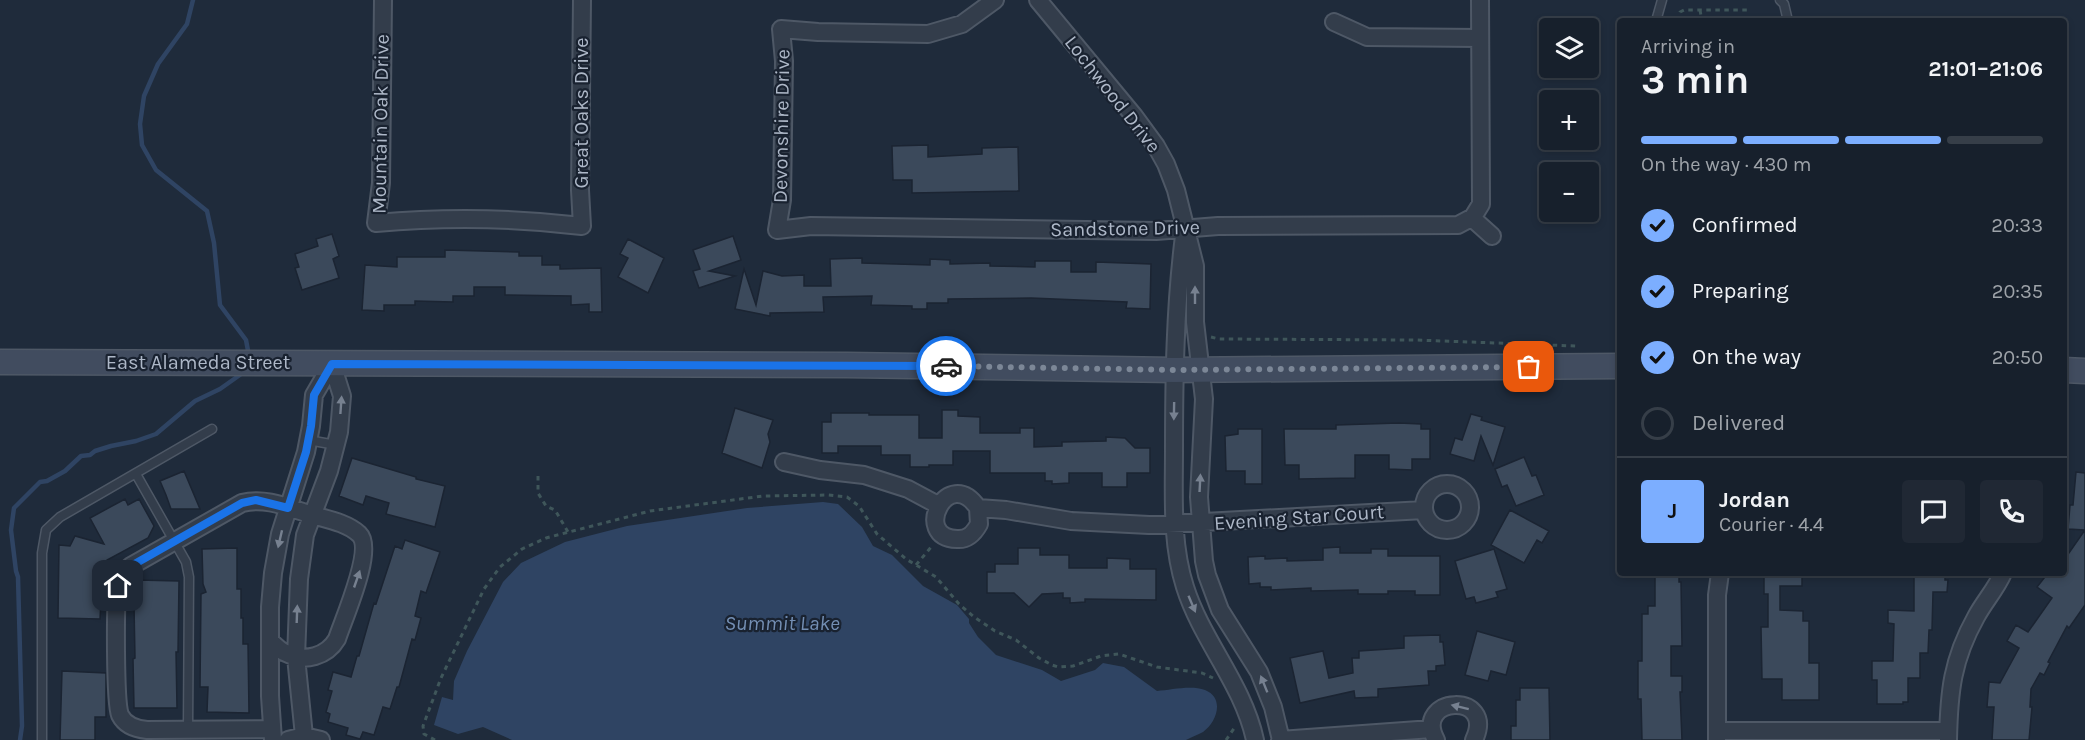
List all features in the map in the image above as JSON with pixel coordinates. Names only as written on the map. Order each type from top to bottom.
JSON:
[{"type":"street","name":"Mountain Oak Drive","points":[[383,0],[381,183],[376,223],[413,220],[540,221],[582,226]]},
{"type":"street","name":"Great Oaks Drive","points":[[582,0],[580,190],[582,226]]},
{"type":"street","name":"Devonshire Drive","points":[[777,230],[782,200],[784,61],[781,29],[928,34],[963,24],[995,0]]},
{"type":"street","name":"Lochwood Drive","points":[[1038,0],[1156,146],[1176,190],[1195,266],[1195,322],[1204,399],[1199,497],[1204,561],[1220,610],[1259,672],[1273,707],[1280,740]]},
{"type":"street","points":[[1480,0],[1481,204],[1472,218],[1492,236]]},
{"type":"street","points":[[1334,21],[1367,37],[1480,38]]},
{"type":"street","name":"Sandstone Drive","points":[[777,230],[811,226],[1095,231],[1218,226],[1450,227],[1472,218]]},
{"type":"street","name":"Lochwood Drive","points":[[1185,229],[1180,267],[1175,362],[1175,545],[1185,587],[1206,633],[1240,695],[1251,721],[1255,740]]},
{"type":"street","name":"East Alameda Street","points":[[0,362],[847,365],[1200,362],[1617,366]]},
{"type":"street","points":[[270,641],[284,653],[296,657],[314,656],[325,653],[331,648],[337,639],[364,555],[363,539],[348,526],[288,508],[256,500],[242,503],[131,566],[120,579],[117,598],[117,697],[120,715],[131,726],[147,730],[188,729],[272,734],[270,641],[270,607],[273,573],[280,534],[288,508],[308,440],[314,395],[332,364]]},
{"type":"street","points":[[321,740],[296,738],[297,609],[302,555],[312,515],[336,445],[342,396],[332,364]]},
{"type":"street","points":[[2067,370],[2085,370]]},
{"type":"street","points":[[784,462],[820,470],[864,475],[908,489],[938,505]]},
{"type":"street","points":[[959,494],[970,498],[978,508],[980,520],[975,531],[962,539],[952,539],[939,531],[935,521],[935,512],[945,498],[959,494]]},
{"type":"street","name":"Evening Star Court","points":[[978,508],[1006,510],[1071,521],[1175,525],[1424,510]]},
{"type":"street","points":[[1719,576],[1717,736],[1948,736],[1949,702],[1958,658],[1976,616],[2001,576]]},
{"type":"street","points":[[1280,740],[1434,734],[1435,715],[1440,709],[1457,704],[1466,706],[1475,716],[1478,732],[1474,740]]},
{"type":"lane","points":[[1657,18],[1662,0]]},
{"type":"lane","points":[[1780,0],[1784,4],[1787,18]]},
{"type":"lane","points":[[42,740],[42,553],[44,536],[54,521],[212,429]]},
{"type":"lane","points":[[308,440],[336,445]]},
{"type":"lane","points":[[136,474],[186,562],[189,577],[188,729]]},
{"type":"path","points":[[1679,18],[1680,12],[1684,10],[1750,10]]},
{"type":"path","points":[[1700,10],[1701,18]]},
{"type":"path","points":[[1210,337],[1219,339],[1416,340],[1584,346]]},
{"type":"path","points":[[538,476],[538,493],[546,506],[555,510],[568,532]]},
{"type":"path","points":[[435,740],[424,734],[424,723],[441,678],[488,583],[500,567],[522,549],[546,538],[664,508],[763,496],[838,495],[847,497],[859,506],[877,534],[916,565],[936,577],[959,604],[983,624],[1016,640],[1052,665],[1066,667],[1101,656],[1119,654],[1169,670],[1202,673],[1219,683]]},
{"type":"path","points":[[916,565],[932,546]]},
{"type":"path","points":[[1226,740],[1236,725]]},
{"type":"water","name":"Summit Lake","points":[[823,502],[838,504],[862,527],[873,546],[892,555],[923,586],[957,605],[969,619],[978,637],[996,655],[1042,670],[1061,681],[1095,670],[1103,663],[1124,667],[1157,691],[1187,688],[1205,690],[1211,694],[1217,704],[1212,722],[1203,732],[1186,740],[512,740],[483,727],[458,734],[434,725],[442,697],[453,700],[454,681],[503,582],[521,563],[565,542],[627,526],[747,508]]},
{"type":"building","points":[[928,145],[928,157],[982,154],[982,148],[1018,147],[1019,191],[912,193],[912,180],[893,180],[892,146]]},
{"type":"building","points":[[332,234],[339,256],[333,259],[339,278],[302,290],[295,268],[299,267],[295,254],[318,246],[316,239]]},
{"type":"building","points":[[733,236],[741,260],[709,271],[735,276],[699,288],[693,271],[700,269],[693,250]]},
{"type":"building","points":[[628,239],[664,258],[648,293],[618,277],[628,258],[620,254]]},
{"type":"building","points":[[445,250],[519,252],[519,256],[542,256],[542,265],[560,265],[560,269],[601,268],[602,312],[589,312],[589,304],[571,305],[571,296],[505,295],[505,287],[474,287],[474,296],[453,296],[453,302],[415,301],[415,305],[384,305],[384,311],[362,310],[365,265],[397,267],[397,257],[445,257]]},
{"type":"building","points":[[862,258],[862,263],[930,265],[930,259],[950,260],[950,264],[990,263],[990,266],[1035,267],[1035,261],[1071,261],[1071,272],[1096,272],[1096,262],[1151,264],[1150,309],[1126,308],[1127,302],[1031,298],[948,299],[948,303],[927,303],[927,309],[912,309],[912,306],[871,305],[872,296],[823,297],[824,312],[770,313],[770,316],[735,309],[744,269],[756,305],[763,271],[782,276],[804,275],[804,286],[831,286],[830,259]]},
{"type":"building","points":[[735,408],[773,420],[768,434],[770,442],[762,468],[722,453]]},
{"type":"building","points":[[942,410],[958,410],[958,416],[980,417],[980,433],[1020,433],[1020,428],[1034,428],[1034,447],[1062,446],[1062,442],[1106,441],[1106,437],[1125,438],[1135,448],[1150,448],[1150,473],[1127,473],[1127,487],[1102,487],[1102,473],[1069,473],[1069,483],[1052,484],[1052,481],[1045,481],[1045,473],[990,473],[990,451],[953,451],[953,465],[929,465],[929,467],[910,467],[910,455],[881,455],[881,446],[838,446],[838,453],[822,453],[822,422],[831,422],[831,413],[919,415],[919,438],[942,438]]},
{"type":"building","points":[[1471,414],[1482,417],[1481,420],[1505,427],[1493,465],[1481,436],[1474,461],[1450,454],[1455,438],[1462,440]]},
{"type":"building","points":[[1421,424],[1421,429],[1430,429],[1430,459],[1412,459],[1412,470],[1389,469],[1389,455],[1355,455],[1355,478],[1299,479],[1299,465],[1285,465],[1284,429],[1336,429],[1336,425]]},
{"type":"building","points":[[1238,429],[1262,429],[1262,484],[1245,484],[1245,471],[1226,471],[1225,436],[1238,434]]},
{"type":"building","points":[[1524,457],[1532,476],[1536,475],[1544,495],[1516,506],[1507,485],[1502,487],[1495,469]]},
{"type":"building","points":[[352,458],[445,486],[435,527],[386,514],[389,503],[366,496],[363,505],[339,496]]},
{"type":"building","points":[[184,471],[200,509],[171,509],[160,481]]},
{"type":"building","points":[[2076,472],[2085,473],[2085,530],[2068,529]]},
{"type":"building","points":[[125,499],[128,505],[139,499],[154,526],[148,538],[107,560],[103,568],[100,619],[58,618],[59,545],[70,546],[75,536],[104,544],[90,518]]},
{"type":"building","points":[[1510,510],[1549,531],[1542,543],[1537,540],[1524,563],[1491,545]]},
{"type":"building","points":[[2085,530],[2085,605],[2069,628],[2067,626],[2048,662],[2050,663],[2044,675],[2040,673],[2031,689],[2029,740],[1992,740],[1994,707],[1987,707],[1989,682],[2000,683],[2019,648],[2007,641],[2016,625],[2028,632],[2052,598],[2037,587],[2046,576],[2067,576],[2067,556]]},
{"type":"building","points":[[405,540],[440,552],[426,593],[421,591],[415,616],[421,618],[390,709],[383,707],[374,735],[363,732],[360,739],[346,735],[348,728],[328,722],[330,714],[326,712],[332,691],[328,690],[333,672],[351,677],[395,546],[402,549]]},
{"type":"building","points":[[1340,547],[1340,553],[1371,553],[1371,549],[1388,549],[1388,556],[1440,556],[1440,595],[1415,595],[1415,591],[1358,594],[1358,590],[1311,591],[1311,588],[1271,590],[1271,587],[1260,587],[1260,583],[1249,584],[1248,557],[1287,558],[1287,561],[1323,560],[1323,548]]},
{"type":"building","points":[[237,548],[237,589],[241,589],[243,644],[248,644],[249,713],[207,712],[208,687],[200,687],[201,594],[206,592],[203,584],[202,549]]},
{"type":"building","points":[[1018,548],[1040,548],[1040,555],[1069,555],[1069,568],[1107,568],[1107,558],[1130,559],[1130,569],[1156,569],[1156,600],[1085,599],[1085,602],[1070,603],[1070,598],[1063,598],[1063,593],[1042,594],[1029,607],[1014,593],[987,593],[987,572],[995,572],[995,564],[1018,564]]},
{"type":"building","points":[[1494,549],[1507,589],[1496,592],[1498,597],[1476,603],[1474,597],[1466,599],[1455,561]]},
{"type":"building","points":[[1655,576],[1679,576],[1682,646],[1671,646],[1671,676],[1682,676],[1682,692],[1680,692],[1682,740],[1642,740],[1641,699],[1638,699],[1638,661],[1642,661],[1642,614],[1648,614],[1648,606],[1655,606]]},
{"type":"building","points":[[1802,576],[1802,586],[1780,586],[1780,610],[1803,611],[1803,621],[1809,621],[1809,663],[1819,663],[1819,700],[1782,700],[1782,679],[1762,679],[1761,627],[1768,627],[1768,594],[1764,594],[1764,577]]},
{"type":"building","points":[[1914,576],[1945,576],[1945,580],[1948,580],[1947,592],[1933,592],[1932,630],[1929,630],[1928,653],[1920,653],[1920,678],[1908,678],[1908,702],[1877,704],[1877,680],[1872,680],[1872,661],[1893,661],[1894,624],[1888,623],[1888,610],[1914,611]]},
{"type":"building","points":[[137,580],[179,581],[178,652],[176,652],[177,708],[134,708],[134,605],[136,605]]},
{"type":"building","points":[[1477,631],[1515,642],[1506,675],[1491,671],[1488,681],[1465,675]]},
{"type":"building","points":[[1440,635],[1440,642],[1443,642],[1445,665],[1436,666],[1436,671],[1428,671],[1429,685],[1378,689],[1378,697],[1355,698],[1354,691],[1300,703],[1290,658],[1323,651],[1329,678],[1353,673],[1352,658],[1359,658],[1359,651],[1404,648],[1404,636]]},
{"type":"building","points":[[62,671],[106,673],[106,717],[95,717],[95,740],[60,740]]},
{"type":"building","points":[[1520,688],[1549,688],[1550,740],[1511,740],[1511,726],[1516,726],[1516,700],[1520,700]]},
{"type":"waterway","points":[[193,0],[187,24],[158,64],[144,96],[140,124],[142,145],[156,170],[207,211],[214,243],[220,305],[246,340],[249,356]]},
{"type":"waterway","points":[[20,740],[22,726],[18,577],[11,530],[14,508],[40,482],[47,481],[65,471],[81,456],[156,434],[195,401],[220,389],[244,372]]},
{"type":"way so far","points":[[946,366],[1174,370],[1529,367]]},
{"type":"route","points":[[118,586],[124,571],[131,566],[242,503],[256,500],[288,508],[306,452],[314,395],[332,364],[946,366]]}]
